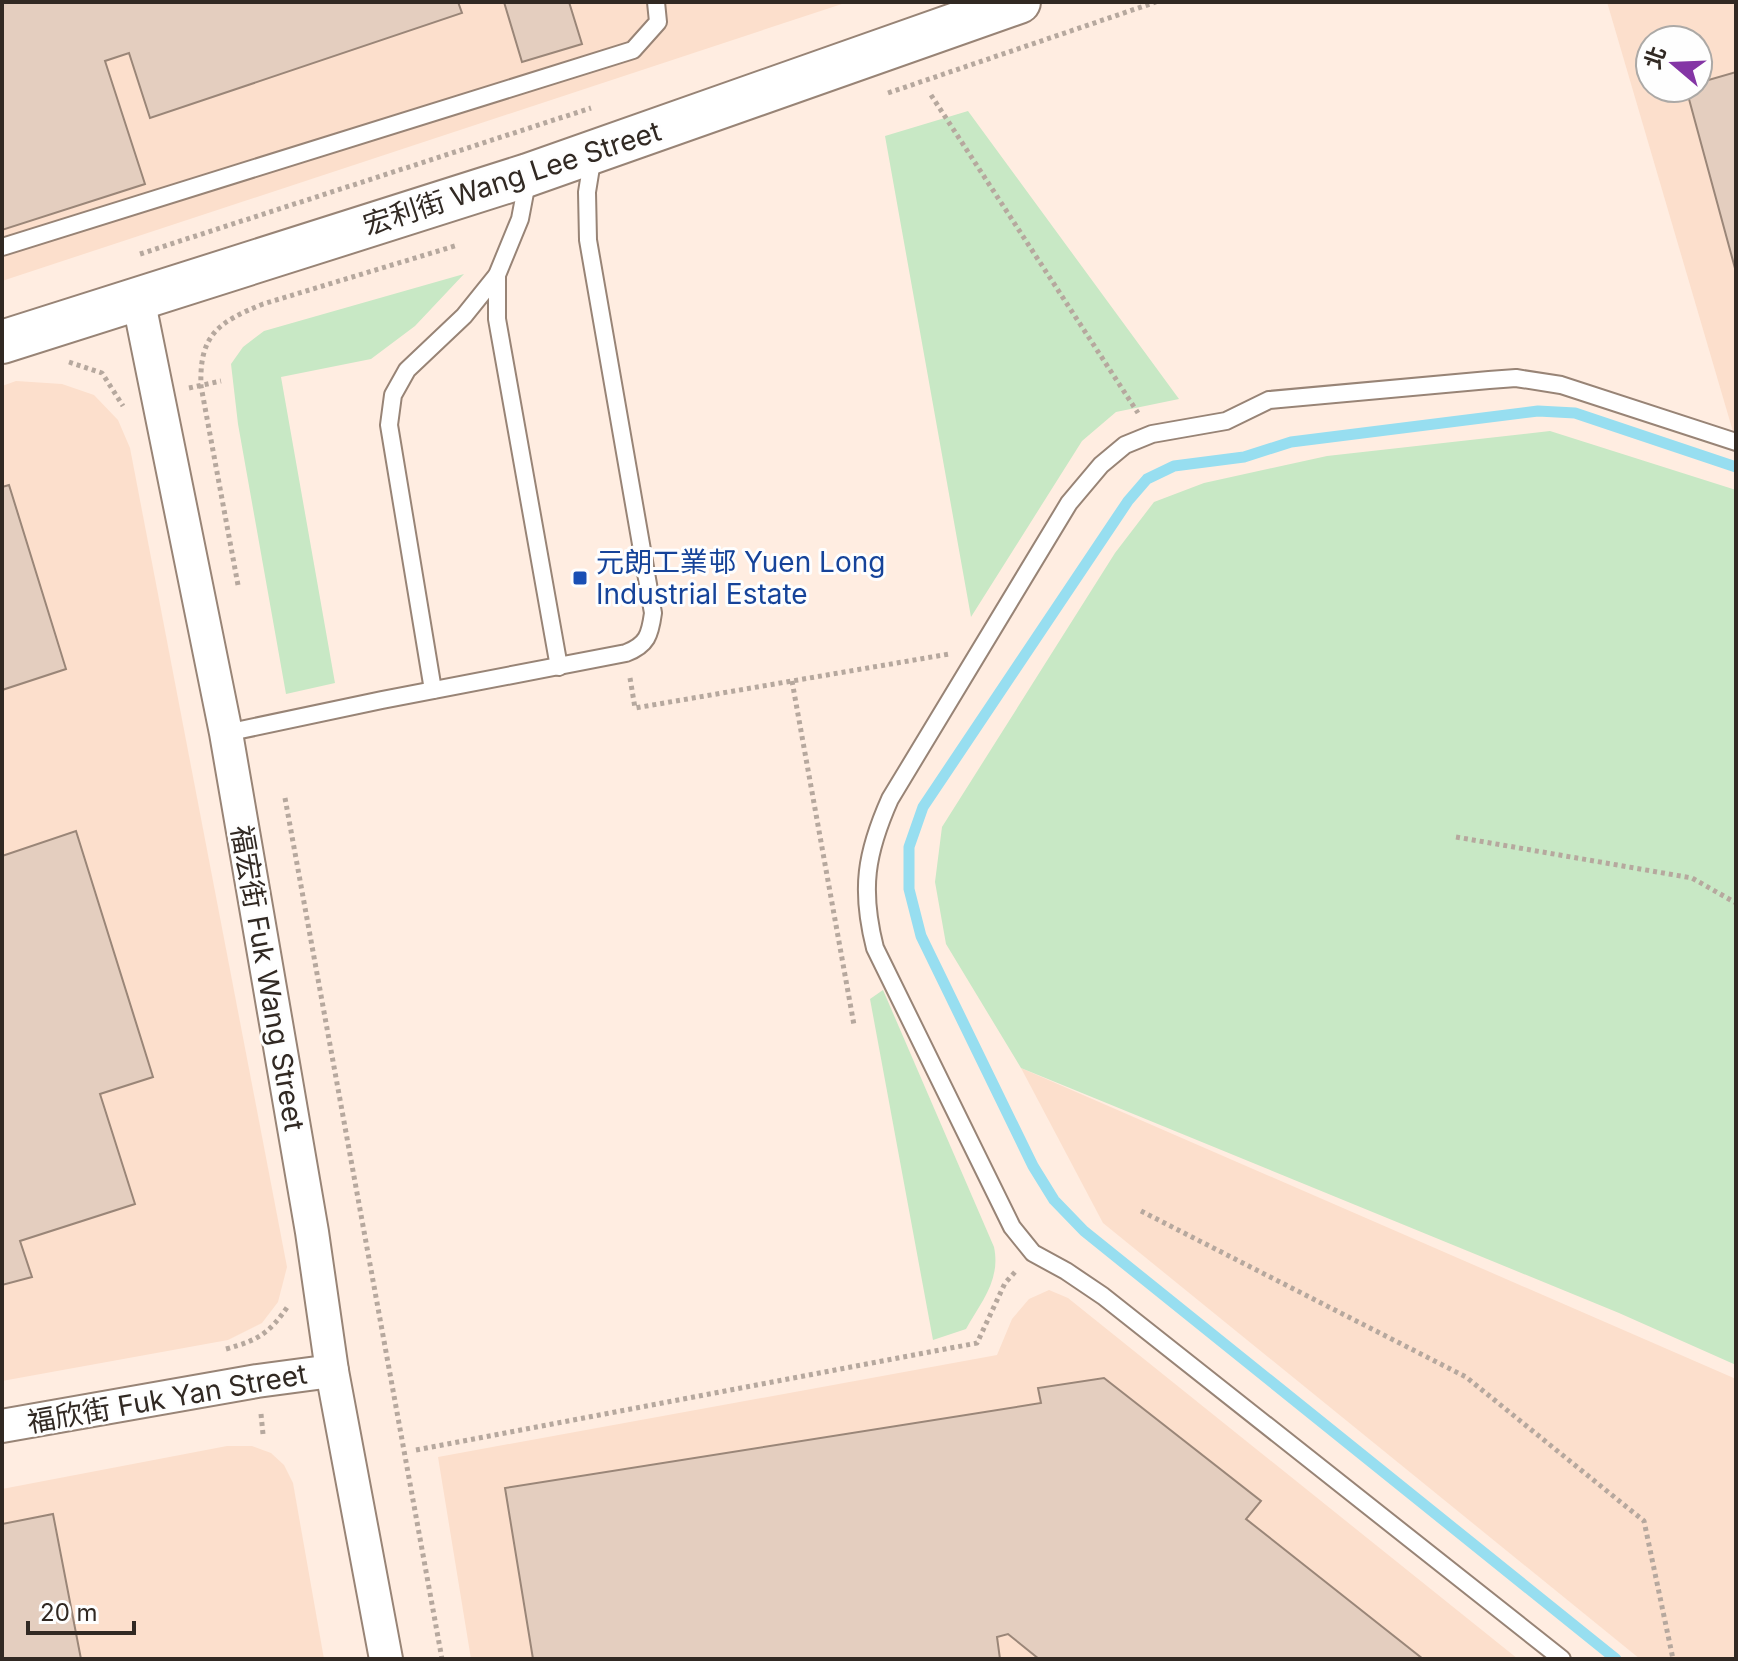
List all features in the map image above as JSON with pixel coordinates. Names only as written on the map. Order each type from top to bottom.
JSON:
[{"type":"street","name":"宏利街 Wang Lee Street","points":[[2,342],[528,175],[1019,2]]},
{"type":"street","name":"福宏街 Fuk Wang Street","points":[[138,298],[226,733],[310,1216],[332,1371],[386,1659]]},
{"type":"street","name":"福欣街 Fuk Yan Street","points":[[2,1426],[257,1381],[332,1371]]},
{"type":"lane","points":[[2,247],[633,50],[658,22],[656,2]]},
{"type":"lane","points":[[226,733],[626,653],[642,647],[651,633],[653,613],[588,240],[587,192],[593,153]]},
{"type":"lane","points":[[433,690],[389,425],[393,395],[407,370],[464,316],[497,275],[520,219],[528,175]]},
{"type":"lane","points":[[497,275],[497,319],[559,667]]},
{"type":"lane","points":[[1562,1659],[1103,1296],[1033,1253],[1012,1227],[875,948],[867,916],[865,884],[870,853],[890,799],[1069,503],[1101,465],[1125,445],[1152,434],[1226,421],[1269,400],[1516,378],[1561,385],[1736,442]]},
{"type":"path","points":[[878,96],[1156,2]]},
{"type":"path","points":[[931,95],[1152,434]]},
{"type":"path","points":[[137,255],[604,104]]},
{"type":"path","points":[[238,585],[201,386],[200,362],[206,343],[217,326],[263,304],[458,245]]},
{"type":"path","points":[[60,362],[73,362],[102,373],[122,401]]},
{"type":"path","points":[[626,653],[635,708],[982,649]]},
{"type":"path","points":[[792,681],[854,1025]]},
{"type":"path","points":[[285,798],[442,1659]]},
{"type":"path","points":[[1456,837],[1692,878],[1736,903]]},
{"type":"path","points":[[1141,1211],[1466,1377],[1644,1521],[1673,1659]]},
{"type":"path","points":[[416,1450],[977,1343],[1005,1283],[1033,1253]]},
{"type":"shaded area","points":[[2,2],[848,2],[2,281]]},
{"type":"shaded area","points":[[1607,2],[1736,2],[1736,436],[1637,104],[1714,104],[1714,24],[1634,24],[1634,94]]},
{"type":"shaded area","points":[[16,381],[62,384],[94,395],[118,420],[130,448],[287,1267],[278,1302],[262,1323],[228,1340],[2,1381],[2,386]]},
{"type":"shaded area","points":[[1021,1068],[1736,1379],[1736,1659],[1640,1659],[1103,1223]]},
{"type":"shaded area","points":[[1049,1290],[1068,1298],[1518,1659],[471,1659],[438,1457],[997,1355],[1012,1319],[1029,1299]]},
{"type":"shaded area","points":[[227,1446],[252,1446],[271,1453],[284,1465],[293,1483],[324,1659],[2,1659],[2,1489]]},
{"type":"green space","points":[[968,111],[1179,399],[1116,412],[1082,441],[971,617],[885,136]]},
{"type":"green space","points":[[464,274],[415,326],[371,359],[281,377],[335,683],[286,694],[238,424],[231,364],[243,347],[264,331]]},
{"type":"green space","points":[[1550,431],[1736,490],[1736,1365],[1619,1313],[1021,1068],[946,944],[935,882],[942,827],[1115,553],[1154,502],[1204,483],[1327,456]]},
{"type":"green space","points":[[883,990],[994,1247],[992,1280],[966,1329],[933,1340],[870,999]]},
{"type":"building","points":[[2,2],[458,2],[462,13],[150,118],[129,53],[105,61],[145,184],[2,230]]},
{"type":"building","points":[[504,2],[569,2],[582,44],[522,62]]},
{"type":"building","points":[[1736,72],[1736,272],[1690,104],[1714,104],[1714,78]]},
{"type":"building","points":[[9,485],[66,669],[2,690],[2,487]]},
{"type":"building","points":[[76,831],[153,1077],[100,1094],[135,1204],[20,1241],[32,1277],[2,1285],[2,856]]},
{"type":"building","points":[[1104,1378],[1261,1501],[1246,1519],[1423,1659],[1039,1659],[1008,1634],[997,1637],[1000,1659],[533,1659],[505,1488],[1041,1403],[1038,1388]]},
{"type":"building","points":[[53,1514],[81,1659],[2,1659],[2,1524]]},
{"type":"waterway","points":[[1616,1659],[1084,1231],[1054,1200],[1033,1166],[921,936],[909,889],[909,847],[923,807],[1128,501],[1147,479],[1174,466],[1244,457],[1291,442],[1538,411],[1575,413],[1736,467]]},
{"type":"place","name":"元朗工業邨 Yuen Long Industrial Estate","points":[[580,578]]}]
